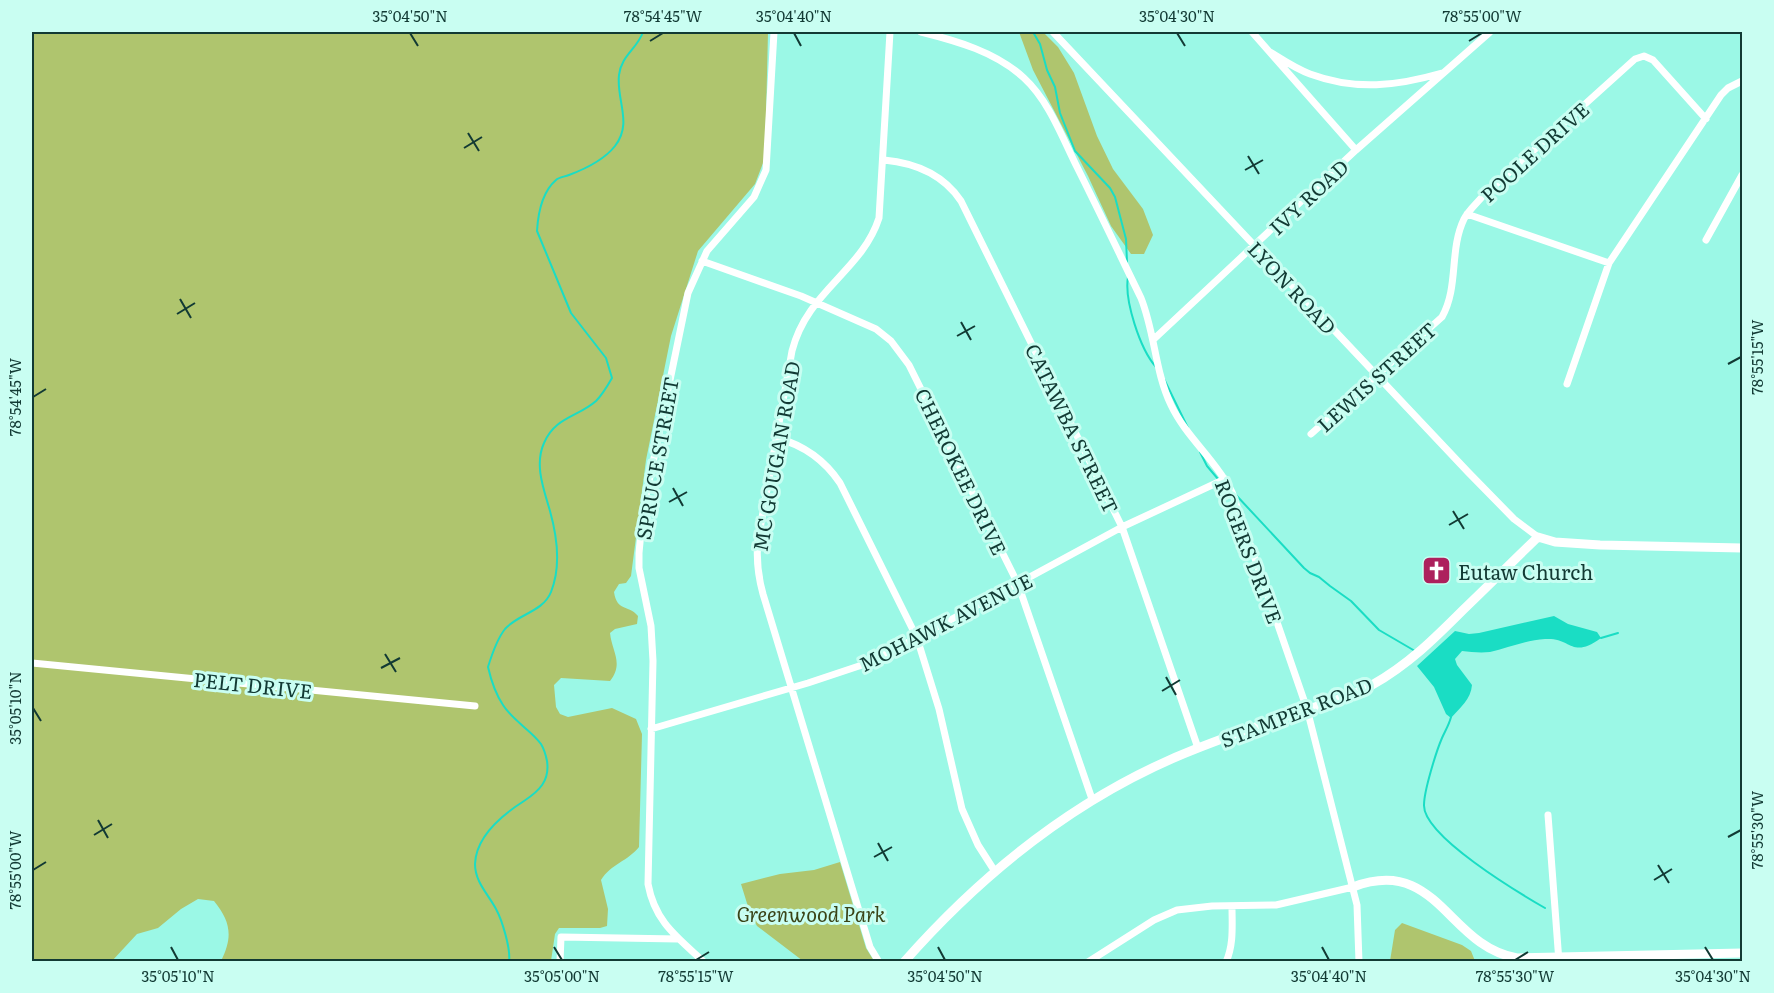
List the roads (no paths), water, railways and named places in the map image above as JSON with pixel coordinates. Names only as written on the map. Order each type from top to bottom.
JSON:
[{"type":"street","name":"SPRUCE STREET","points":[[704,962],[678,939],[659,916],[648,884],[652,641],[649,612],[641,582],[639,553],[643,510],[688,293],[702,261],[716,239],[754,197],[766,170],[774,32]]},
{"type":"street","name":"MC GOUGAN ROAD","points":[[879,962],[870,947],[763,594],[757,562],[758,540],[795,342],[815,302],[866,245],[876,228],[881,209],[890,32]]},
{"type":"street","name":"ROGERS DRIVE","points":[[921,32],[950,39],[987,54],[1017,72],[1034,88],[1066,144],[1141,298],[1154,339],[1160,373],[1171,405],[1225,479],[1235,501],[1307,709],[1353,887],[1358,914],[1359,962]]},
{"type":"street","name":"LYON ROAD","points":[[1053,32],[1514,519],[1538,537]]},
{"type":"street","points":[[1252,32],[1356,150]]},
{"type":"street","name":"IVY ROAD","points":[[1154,339],[1356,150],[1490,32]]},
{"type":"street","points":[[1270,52],[1309,74],[1354,84],[1378,86],[1400,83],[1447,71]]},
{"type":"street","name":"POOLE DRIVE","points":[[1609,262],[1467,214],[1482,197],[1639,57],[1649,57],[1657,63],[1706,119]]},
{"type":"street","points":[[1567,384],[1609,262],[1725,92],[1743,81]]},
{"type":"street","name":"CATAWBA STREET","points":[[884,160],[911,164],[933,174],[949,186],[961,201],[1122,527],[1198,748]]},
{"type":"street","points":[[1706,240],[1743,175]]},
{"type":"street","name":"LEWIS STREET","points":[[1311,434],[1435,324],[1447,308],[1460,231],[1467,214]]},
{"type":"street","name":"CHEROKEE DRIVE","points":[[702,261],[815,302],[876,329],[901,352],[1018,584],[1092,799]]},
{"type":"street","points":[[777,438],[801,446],[813,454],[834,475],[917,638],[937,701],[962,809],[978,845],[994,870]]},
{"type":"street","name":"MOHAWK AVENUE","points":[[651,729],[859,666],[917,638],[1122,527],[1225,479]]},
{"type":"street","points":[[1538,537],[1555,542],[1600,545],[1743,548]]},
{"type":"street","name":"STAMPER ROAD","points":[[904,962],[945,917],[994,870],[1044,831],[1092,799],[1131,778],[1198,748],[1351,695],[1410,660],[1538,537]]},
{"type":"street","name":"PELT DRIVE","points":[[32,663],[475,706]]},
{"type":"street","points":[[1548,816],[1558,959]]},
{"type":"street","points":[[1088,962],[1154,920],[1178,910],[1212,906],[1276,906],[1384,879],[1408,883],[1425,893],[1481,943],[1498,953],[1517,958],[1558,959],[1743,953]]},
{"type":"street","points":[[1226,962],[1233,936],[1232,906]]},
{"type":"street","points":[[560,962],[561,937],[678,939]]},
{"type":"waterway","points":[[509,962],[501,920],[477,877],[476,854],[485,835],[492,827],[542,785],[547,774],[547,761],[541,744],[503,705],[488,667],[497,642],[505,629],[542,604],[551,592],[554,582],[557,562],[556,541],[540,469],[544,443],[554,428],[596,401],[612,378],[606,358],[571,313],[537,231],[538,218],[544,197],[556,180],[600,160],[615,146],[623,129],[620,68],[643,32]]},
{"type":"waterway","points":[[1033,32],[1040,44],[1047,70],[1055,87],[1060,113],[1075,151],[1110,188],[1115,197],[1126,239],[1127,262]]},
{"type":"waterway","points":[[1128,277],[1128,298],[1134,324],[1144,349],[1156,367]]},
{"type":"waterway","points":[[1164,379],[1188,428]]},
{"type":"waterway","points":[[1200,452],[1207,466],[1218,479]]},
{"type":"waterway","points":[[1236,495],[1304,568],[1351,601],[1379,630],[1415,651]]},
{"type":"waterway","points":[[1601,638],[1618,633]]},
{"type":"waterway","points":[[1451,717],[1437,752],[1426,791],[1424,805],[1428,818],[1439,832],[1474,862],[1545,908]]},
{"type":"place","name":"Eutaw Church","points":[[1437,571]]},
{"type":"park label","name":"Greenwood Park","points":[[811,913]]}]
